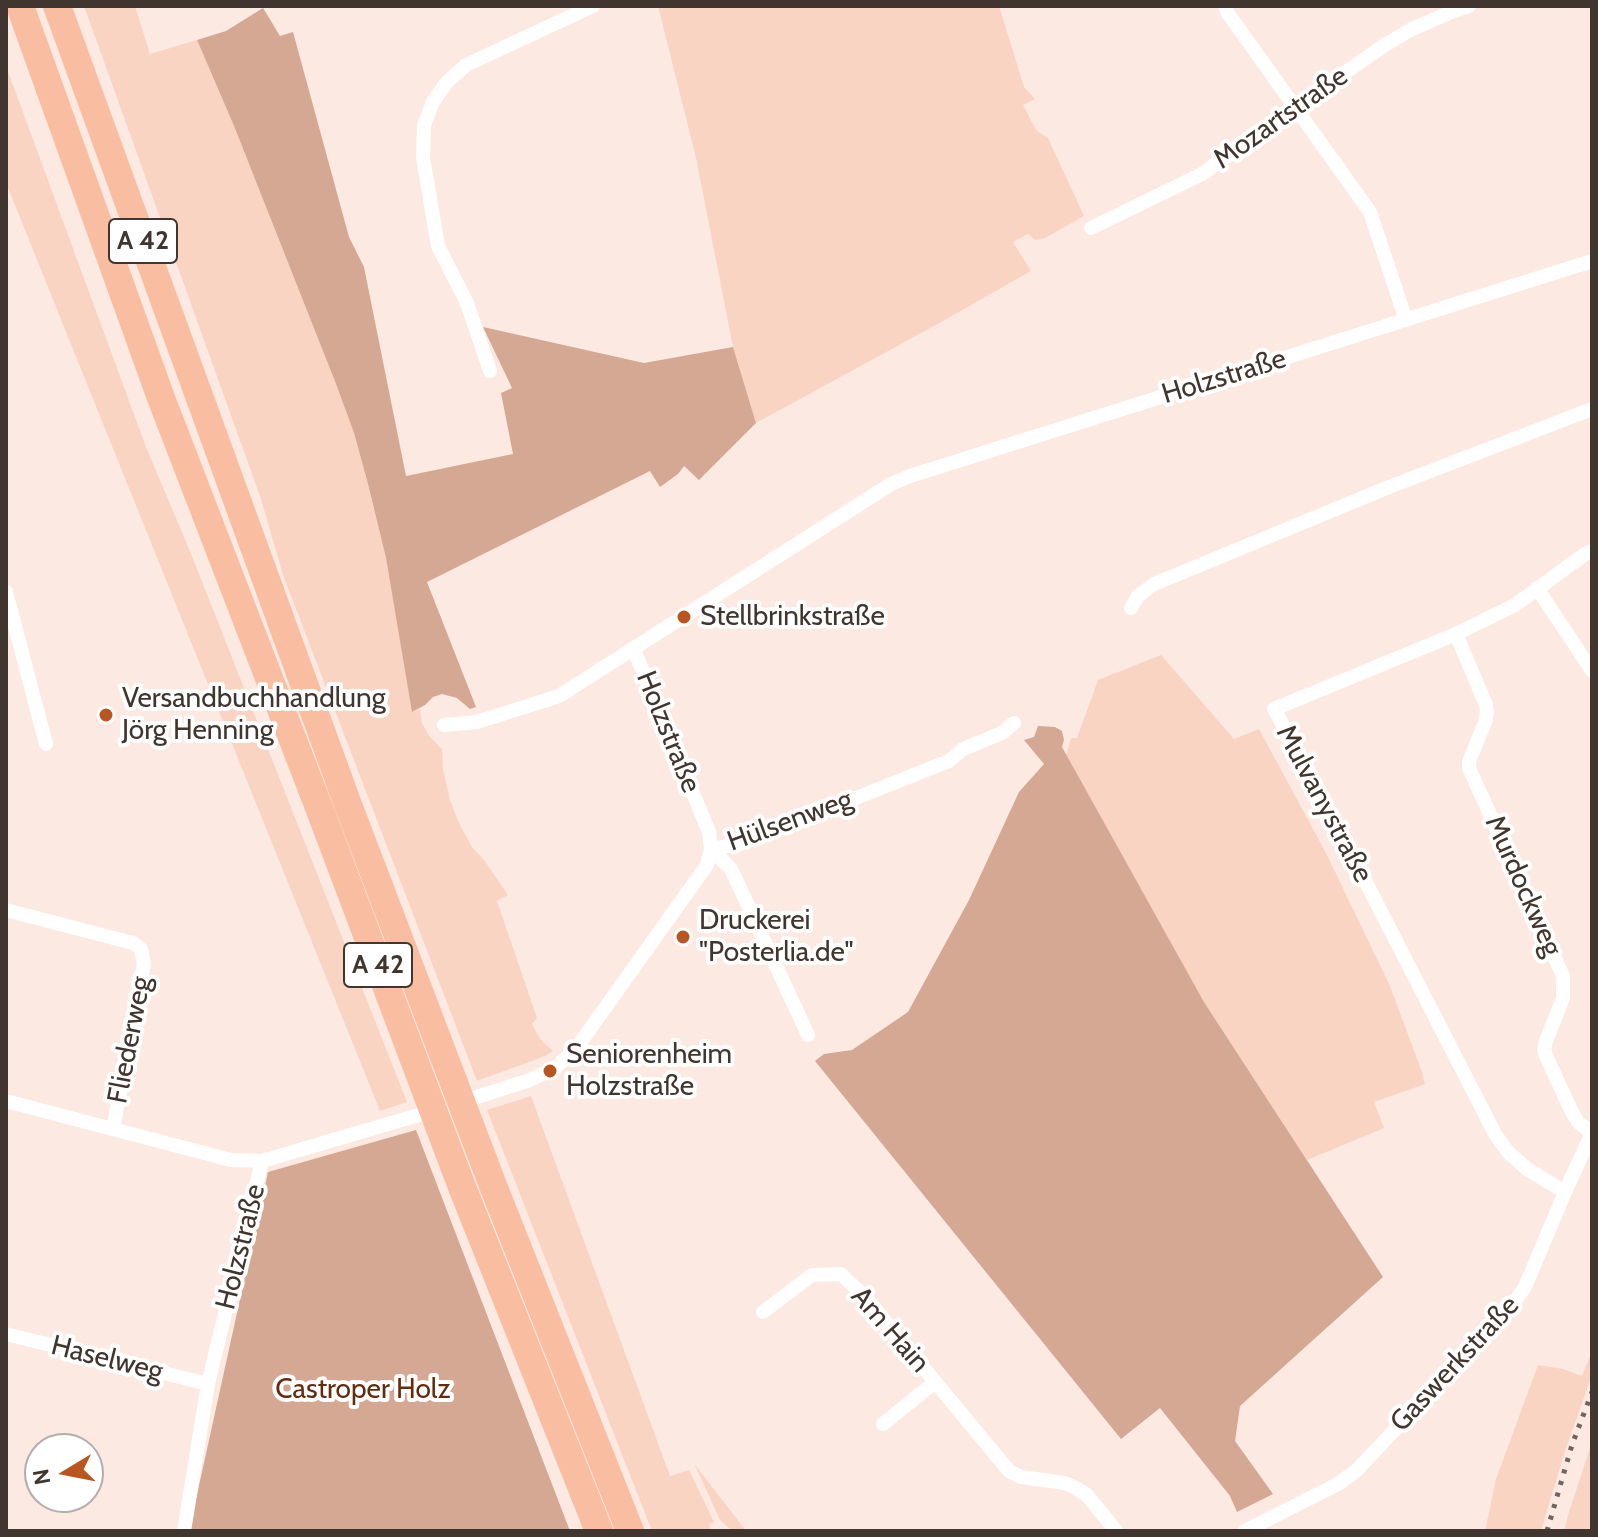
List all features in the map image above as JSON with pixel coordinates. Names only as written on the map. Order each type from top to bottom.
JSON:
[{"type":"highway","name":"A 42","points":[[20,6],[161,398],[462,1187],[599,1531]]},
{"type":"highway","name":"A 42","points":[[57,6],[347,802],[494,1188],[630,1531]]},
{"type":"street","points":[[490,371],[467,303],[438,246],[423,158],[424,125],[433,102],[446,83],[466,65],[593,6]]},
{"type":"street","points":[[1225,6],[1370,212],[1406,320]]},
{"type":"street","name":"Mozartstraße","points":[[1091,228],[1202,174],[1385,45],[1410,30],[1469,6]]},
{"type":"street","name":"Holzstraße","points":[[184,1531],[208,1384],[262,1161],[389,1125],[514,1085],[555,1068],[575,1050],[707,865],[711,849],[709,832],[634,650],[891,484],[910,476],[1592,261]]},
{"type":"street","points":[[1131,608],[1138,596],[1154,584],[1389,487],[1592,409]]},
{"type":"street","name":"Mulvanystraße","points":[[1565,1192],[1527,1169],[1508,1152],[1495,1134],[1274,709],[1456,634],[1515,605],[1592,551]]},
{"type":"street","points":[[1537,588],[1592,671]]},
{"type":"street","points":[[6,592],[46,744]]},
{"type":"street","name":"Murdockweg","points":[[1456,634],[1487,713],[1469,768],[1563,976],[1563,998],[1544,1049],[1572,1112],[1578,1122],[1592,1133]]},
{"type":"street","points":[[444,725],[477,722],[559,696],[634,650]]},
{"type":"street","name":"Hülsenweg","points":[[711,849],[740,844],[949,761],[963,749],[1002,733],[1014,723]]},
{"type":"street","name":"Hülsenweg","points":[[711,849],[731,869],[808,1035]]},
{"type":"street","name":"Fliederweg","points":[[6,910],[133,943],[141,949],[144,964],[113,1129]]},
{"type":"street","points":[[6,1101],[231,1160],[262,1161]]},
{"type":"street","name":"Gaswerkstraße","points":[[1248,1530],[1338,1484],[1357,1470],[1512,1305],[1525,1287],[1592,1133]]},
{"type":"street","name":"Am Hain","points":[[763,1312],[812,1275],[841,1274],[866,1298],[1009,1471],[1021,1477],[1065,1483],[1076,1488],[1087,1495],[1116,1531]]},
{"type":"street","name":"Haselweg","points":[[6,1334],[208,1384]]},
{"type":"street","name":"Am Hain","points":[[883,1424],[935,1382]]},
{"type":"shaded area","points":[[84,6],[135,6],[150,54],[197,40],[234,126],[354,433],[386,558],[413,712],[420,709],[422,723],[429,736],[442,749],[450,800],[459,823],[472,847],[508,895],[497,901],[537,1018],[532,1024],[540,1039],[553,1051],[545,1056],[477,1081],[283,575],[261,499]]},
{"type":"shaded area","points":[[658,6],[999,6],[1024,87],[1035,99],[1023,105],[1036,130],[1048,138],[1084,216],[1045,238],[1035,240],[1028,234],[1013,242],[1031,271],[756,423],[733,347],[696,158]]},
{"type":"shaded area","points":[[6,66],[146,447],[407,1102],[380,1111],[6,183]]},
{"type":"shaded area","points":[[1161,655],[1234,739],[1259,729],[1327,855],[1390,986],[1422,1072],[1425,1084],[1374,1102],[1384,1128],[1307,1160],[1204,1002],[1066,755],[1071,738],[1077,738],[1098,680]]},
{"type":"shaded area","points":[[531,1096],[670,1476],[689,1470],[714,1522],[709,1525],[712,1531],[652,1531],[487,1110]]},
{"type":"shaded area","points":[[1592,1351],[1592,1375],[1541,1531],[1485,1531],[1496,1479],[1538,1365],[1582,1376]]},
{"type":"shaded area","points":[[1592,1442],[1592,1531],[1564,1531],[1568,1515]]},
{"type":"shaded area","points":[[695,1465],[744,1531],[730,1529],[720,1520]]},
{"type":"green space","points":[[263,8],[280,36],[293,32],[349,237],[364,267],[406,476],[513,454],[501,393],[512,388],[483,327],[644,363],[733,347],[756,423],[699,480],[684,466],[660,487],[650,471],[427,582],[476,707],[470,709],[457,698],[442,694],[412,712],[386,558],[354,433],[234,126],[197,40],[226,31]]},
{"type":"green space","points":[[1038,726],[1055,727],[1062,731],[1062,747],[1204,1002],[1383,1277],[1240,1406],[1235,1441],[1273,1494],[1237,1512],[1230,1496],[1160,1408],[1121,1439],[815,1061],[824,1054],[852,1050],[908,1012],[969,900],[1019,792],[1044,764],[1024,740],[1034,737]]},
{"type":"green space","name":"Castroper Holz","points":[[416,1130],[570,1531],[189,1531],[268,1172]]},
{"type":"railway","points":[[1547,1531],[1572,1445],[1592,1392]]},
{"type":"place","name":"Stellbrinkstraße","points":[[684,617]]},
{"type":"place","name":"Versandbuchhandlung Jörg Henning","points":[[106,715]]},
{"type":"place","name":"Druckerei \"Posterlia.de\"","points":[[683,937]]},
{"type":"place","name":"Seniorenheim Holzstraße","points":[[550,1071]]}]
